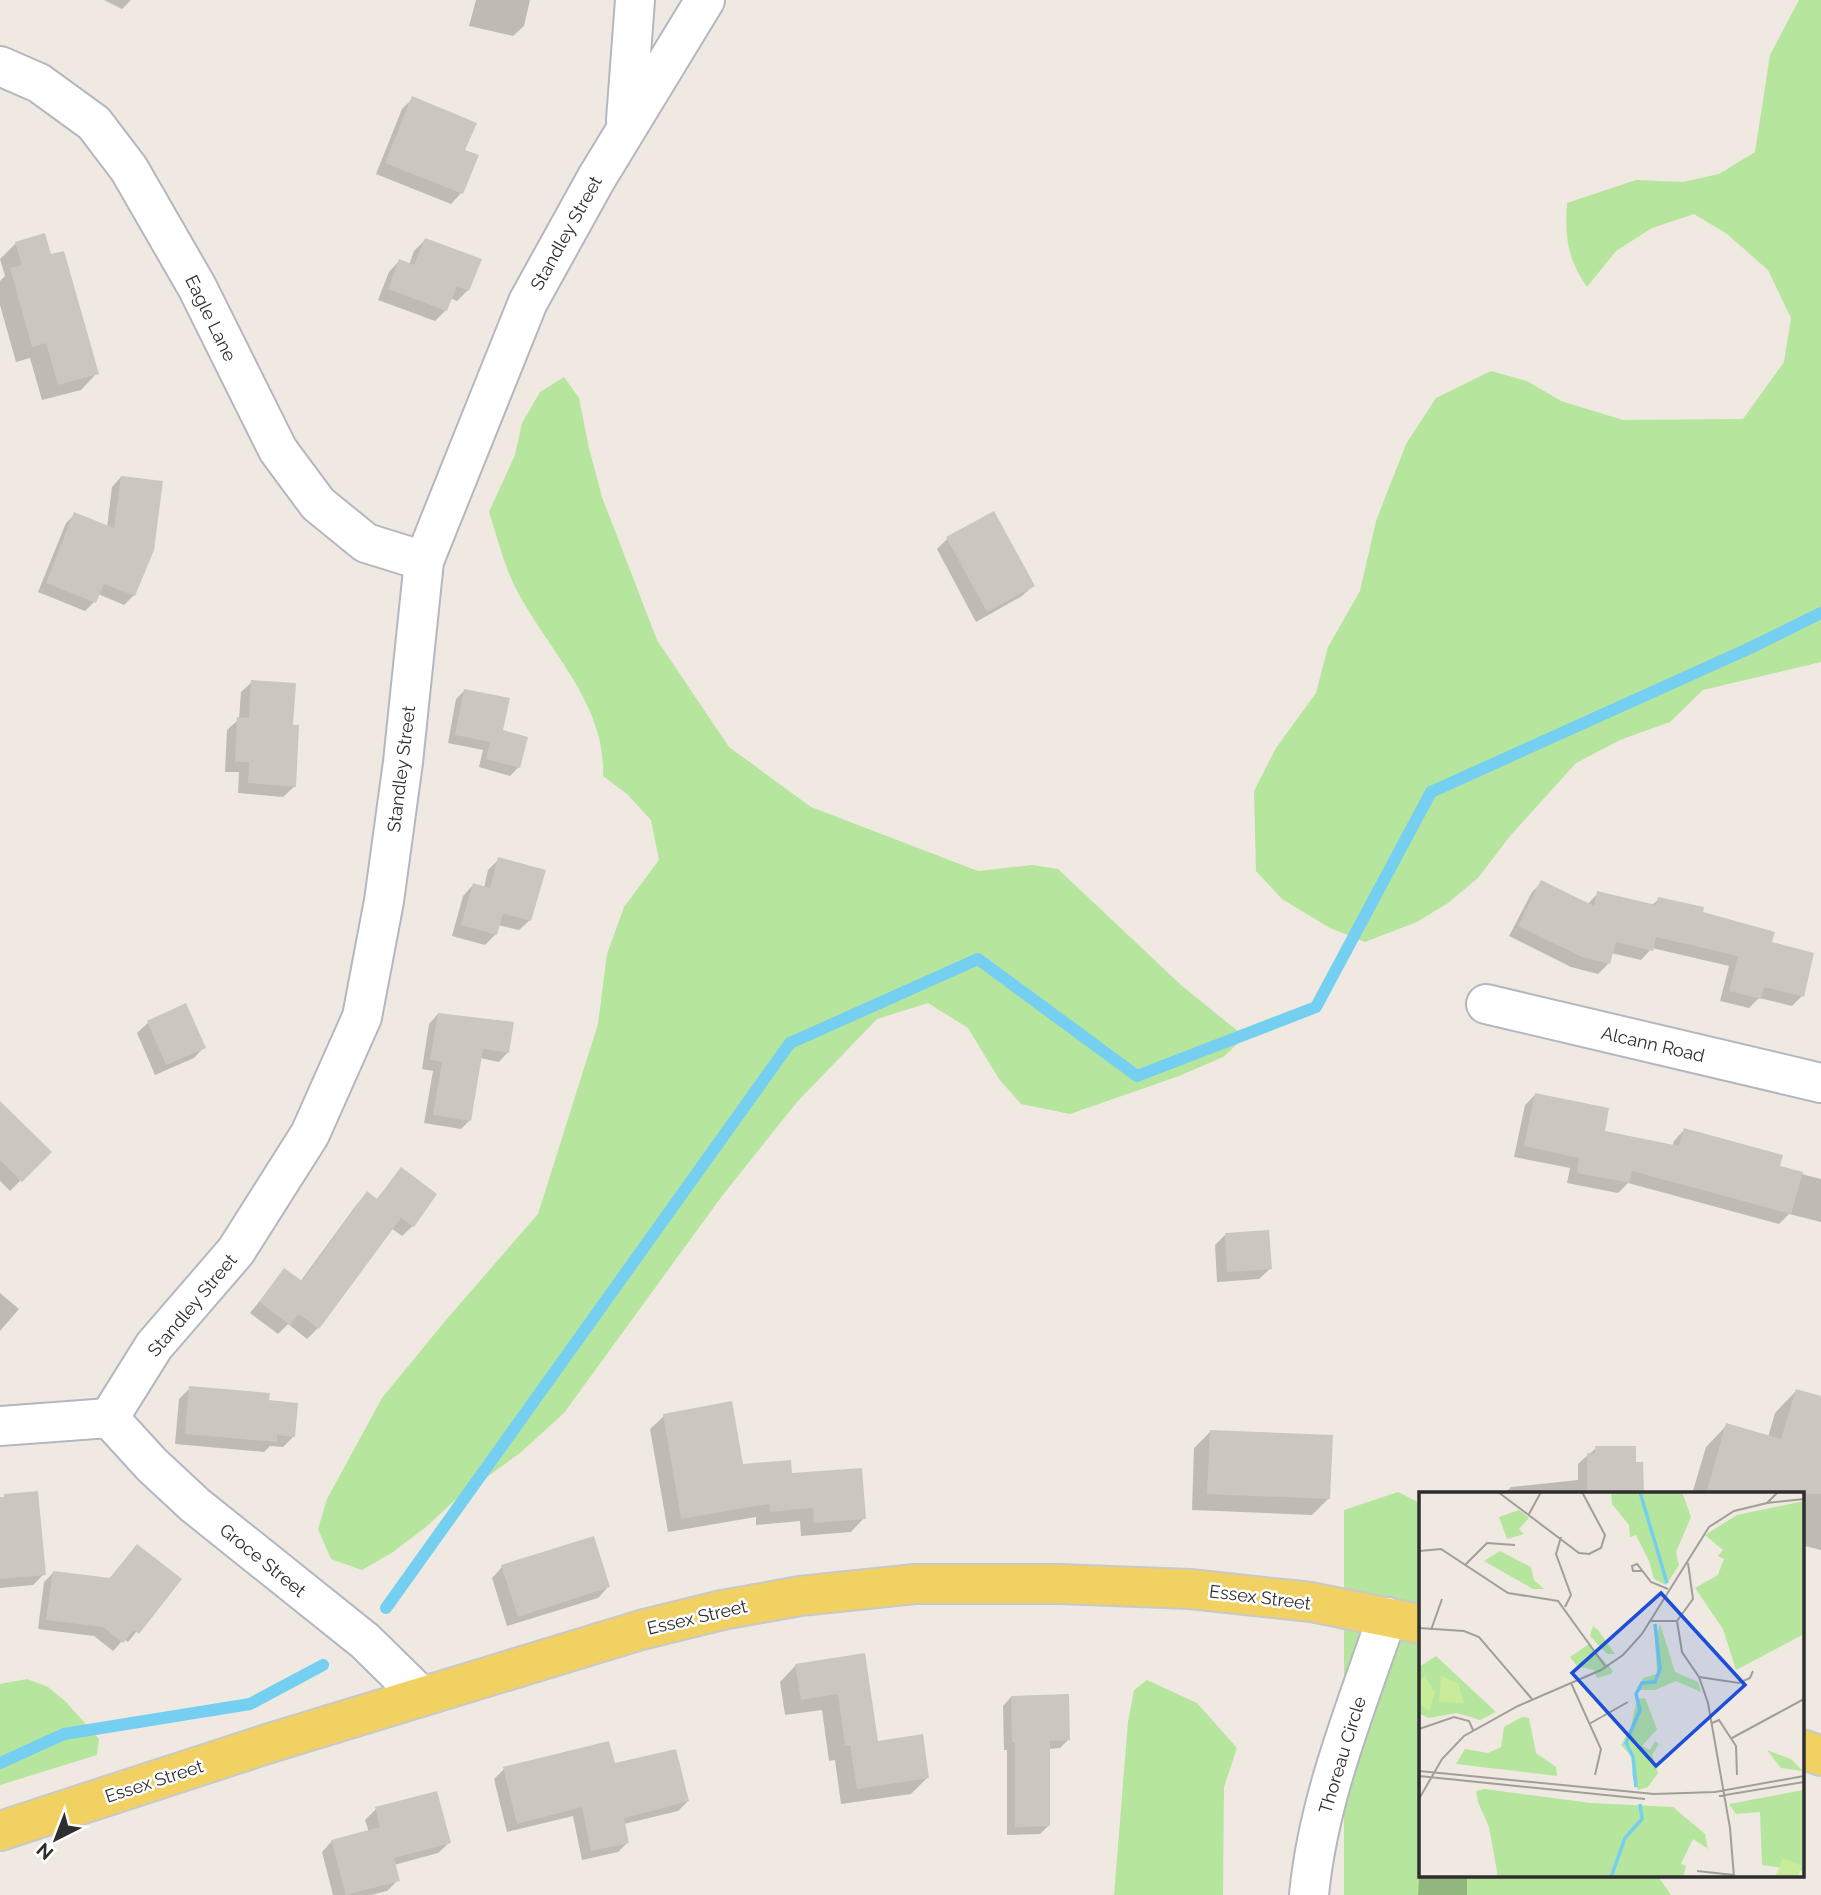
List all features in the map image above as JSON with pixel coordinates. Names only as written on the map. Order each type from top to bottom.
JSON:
[{"type":"main road","name":"Essex Street","points":[[0,1831],[421,1696],[641,1630],[800,1596],[915,1584],[1059,1584],[1190,1589],[1311,1602],[1404,1620]]},
{"type":"main road","points":[[1804,1750],[1821,1756]]},
{"type":"street","points":[[625,130],[635,0]]},
{"type":"street","name":"Standley Street","points":[[109,1418],[154,1346],[236,1251],[303,1146],[362,1017],[384,901],[404,762],[424,561],[528,302],[596,179],[705,0]]},
{"type":"street","name":"Eagle Lane","points":[[0,66],[39,83],[94,123],[129,169],[197,287],[278,450],[318,504],[366,543],[424,561]]},
{"type":"street","name":"Alcann Road","points":[[1486,1004],[1821,1083]]},
{"type":"street","points":[[0,1426],[109,1418]]},
{"type":"street","name":"Groce Street","points":[[109,1418],[152,1465],[195,1505],[365,1641],[421,1696]]},
{"type":"street","name":"Thoreau Circle","points":[[1309,1895],[1311,1868],[1329,1787],[1404,1620]]},
{"type":"green space","points":[[1799,0],[1821,0],[1821,662],[1703,690],[1670,722],[1620,740],[1576,763],[1510,836],[1478,878],[1448,903],[1417,922],[1365,942],[1330,928],[1282,899],[1256,871],[1254,791],[1276,748],[1316,693],[1328,647],[1360,591],[1376,521],[1406,444],[1436,398],[1491,371],[1527,381],[1561,401],[1623,420],[1743,419],[1784,362],[1791,318],[1768,270],[1727,234],[1694,214],[1652,228],[1616,251],[1587,287],[1571,257],[1566,226],[1567,203],[1636,180],[1683,182],[1719,174],[1755,152],[1770,55]]},
{"type":"green space","points":[[564,377],[579,398],[602,497],[657,640],[729,747],[811,807],[978,871],[1032,865],[1058,869],[1181,985],[1245,1037],[1223,1057],[1179,1076],[1070,1114],[1021,1104],[999,1079],[968,1028],[928,1003],[877,1019],[797,1102],[722,1196],[564,1413],[520,1453],[454,1501],[426,1527],[393,1552],[362,1570],[331,1559],[318,1529],[327,1499],[382,1398],[538,1214],[598,1024],[607,954],[624,907],[659,860],[651,820],[627,794],[603,776],[602,751],[587,704],[516,588],[489,512],[515,455],[522,423],[540,392]]},
{"type":"green space","points":[[1398,1492],[1419,1502],[1419,1878],[1659,1878],[1671,1895],[1344,1895],[1344,1510]]},
{"type":"green space","points":[[27,1679],[48,1687],[66,1702],[99,1739],[97,1755],[0,1785],[0,1684]]},
{"type":"green space","points":[[1147,1680],[1197,1703],[1237,1748],[1224,1787],[1223,1895],[1114,1895],[1128,1722],[1134,1690]]},
{"type":"building","points":[[412,96],[477,123],[465,150],[479,155],[463,194],[385,163]]},
{"type":"building","points":[[45,233],[51,254],[64,251],[99,374],[58,385],[46,343],[32,347],[10,268],[22,265],[15,242]]},
{"type":"building","points":[[425,238],[482,259],[469,291],[457,286],[447,311],[388,289],[399,259],[414,265]]},
{"type":"building","points":[[121,476],[163,481],[154,550],[135,596],[104,584],[96,603],[46,583],[74,512],[114,528]]},
{"type":"building","points":[[994,511],[1035,586],[987,612],[946,537]]},
{"type":"building","points":[[251,680],[296,683],[293,725],[299,725],[296,787],[248,783],[249,762],[235,762],[237,717],[249,718]]},
{"type":"building","points":[[464,689],[510,698],[503,730],[528,737],[520,768],[486,759],[490,742],[455,735]]},
{"type":"building","points":[[498,857],[546,870],[531,921],[503,913],[497,935],[461,925],[473,883],[490,888]]},
{"type":"building","points":[[1541,880],[1594,906],[1597,891],[1656,905],[1658,897],[1704,907],[1703,912],[1775,932],[1772,942],[1814,953],[1804,997],[1764,987],[1761,999],[1729,991],[1738,956],[1656,937],[1653,951],[1616,942],[1610,964],[1582,957],[1518,926]]},
{"type":"building","points":[[186,1003],[206,1048],[166,1065],[147,1021]]},
{"type":"building","points":[[438,1013],[514,1022],[509,1053],[483,1049],[471,1121],[433,1115],[442,1062],[430,1060]]},
{"type":"building","points":[[1535,1093],[1609,1108],[1605,1131],[1679,1146],[1684,1128],[1783,1155],[1780,1166],[1803,1172],[1791,1214],[1632,1171],[1630,1183],[1577,1173],[1579,1158],[1524,1146]]},
{"type":"building","points":[[0,1101],[52,1152],[22,1182],[0,1160]]},
{"type":"building","points":[[401,1167],[437,1194],[414,1227],[401,1218],[319,1329],[299,1314],[290,1325],[259,1302],[284,1268],[302,1281],[367,1191],[377,1199]]},
{"type":"building","points":[[1269,1230],[1272,1269],[1227,1272],[1225,1233]]},
{"type":"building","points":[[189,1386],[270,1393],[269,1400],[298,1403],[295,1437],[277,1435],[277,1442],[185,1434]]},
{"type":"building","points":[[1796,1389],[1821,1396],[1821,1494],[1707,1492],[1726,1423],[1781,1439]]},
{"type":"building","points":[[732,1401],[743,1464],[791,1460],[792,1473],[862,1468],[866,1519],[814,1523],[813,1508],[770,1512],[769,1504],[681,1519],[663,1414]]},
{"type":"building","points":[[1210,1430],[1333,1435],[1330,1499],[1207,1494]]},
{"type":"building","points":[[1595,1446],[1636,1446],[1636,1462],[1643,1462],[1644,1492],[1587,1492],[1587,1453],[1595,1454]]},
{"type":"building","points":[[38,1491],[46,1575],[0,1579],[0,1497],[4,1497],[4,1494]]},
{"type":"building","points":[[594,1536],[610,1587],[518,1617],[501,1565]]},
{"type":"building","points":[[137,1544],[182,1579],[139,1634],[134,1630],[123,1643],[103,1627],[46,1620],[53,1571],[110,1578]]},
{"type":"building","points":[[865,1653],[878,1741],[923,1734],[929,1778],[857,1789],[850,1745],[845,1746],[838,1694],[801,1700],[795,1664]]},
{"type":"building","points":[[1069,1694],[1070,1740],[1050,1741],[1050,1826],[1015,1827],[1015,1742],[1012,1742],[1011,1696]]},
{"type":"building","points":[[609,1741],[615,1763],[676,1749],[689,1801],[624,1818],[629,1843],[591,1851],[582,1807],[517,1824],[503,1767]]},
{"type":"building","points":[[437,1791],[451,1843],[394,1858],[400,1881],[346,1895],[331,1840],[380,1827],[375,1807]]},
{"type":"waterway","points":[[386,1608],[790,1043],[978,959],[1137,1076],[1316,1007],[1431,792],[1750,648],[1821,613]]},
{"type":"waterway","points":[[0,1763],[64,1734],[250,1704],[323,1665]]}]
